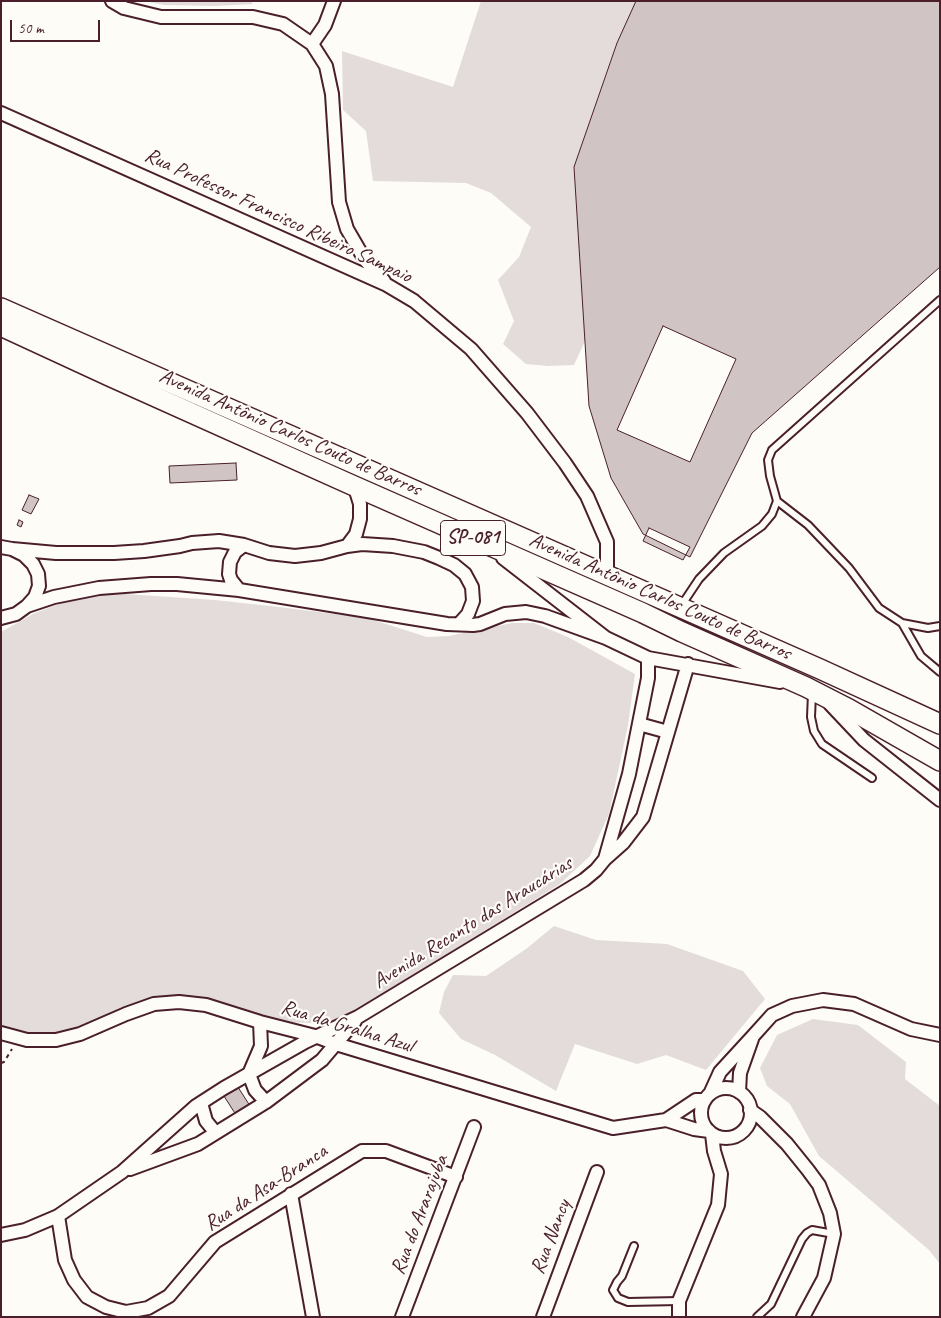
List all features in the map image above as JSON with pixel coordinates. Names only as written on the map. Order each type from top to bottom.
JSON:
[{"type":"main road","name":"Avenida Antônio Carlos Couto de Barros","points":[[1,308],[681,607],[940,724]]},
{"type":"main road","name":"Avenida Antônio Carlos Couto de Barros","points":[[1,326],[352,485],[813,690],[940,761]]},
{"type":"street","points":[[112,1],[124,8],[161,17],[254,17],[283,24],[312,44],[326,66],[332,94],[339,202],[347,229],[365,260],[387,285]]},
{"type":"street","points":[[312,44],[325,25],[334,1]]},
{"type":"street","name":"Rua Professor Francisco Ribeiro Sampaio","points":[[1,113],[387,285],[414,301],[471,349],[527,413],[566,462],[587,496],[607,542],[607,575]]},
{"type":"street","points":[[347,546],[356,534],[360,519],[360,504],[352,485]]},
{"type":"street","points":[[6,548],[85,554],[144,551],[205,541],[219,541],[244,545],[269,553],[295,556],[321,553],[347,546],[378,545],[409,549],[440,558],[460,569],[469,580],[473,594],[472,601],[468,614],[460,624]]},
{"type":"street","points":[[479,541],[525,574],[606,638]]},
{"type":"street","points":[[238,590],[234,586],[229,574],[230,562],[235,552],[244,545]]},
{"type":"street","points":[[2,618],[16,614],[27,606],[35,597],[39,586],[38,574],[33,564],[24,555],[6,548]]},
{"type":"street","points":[[27,606],[76,592],[125,585],[177,584],[238,590],[446,624],[480,624],[505,614],[526,612],[545,616],[606,638],[648,658],[688,664],[813,690],[864,740],[940,800]]},
{"type":"street","name":"Avenida Recanto das Araucárias","points":[[605,859],[629,774],[648,678],[648,658]]},
{"type":"street","name":"Avenida Recanto das Araucárias","points":[[122,1172],[196,1106],[224,1088],[305,1042],[358,1018],[584,880],[596,870],[623,843],[643,817],[688,664]]},
{"type":"street","points":[[639,724],[668,732]]},
{"type":"street","points":[[707,1097],[714,1090],[724,1088],[734,1089],[743,1095],[749,1104],[751,1114],[748,1124],[742,1132],[732,1137],[722,1138],[711,1132],[704,1127],[701,1117],[701,1106],[720,1072],[754,1034],[772,1015],[792,1006],[823,1000],[854,1004],[911,1029],[940,1035]]},
{"type":"street","name":"Rua da Gralha Azul","points":[[1,1032],[27,1040],[56,1040],[80,1034],[154,1004],[179,1002],[206,1005],[317,1037],[613,1128],[666,1120],[696,1100],[707,1097]]},
{"type":"street","name":"Avenida Recanto das Araucárias","points":[[122,1172],[198,1144],[266,1102],[322,1060],[358,1018]]},
{"type":"street","points":[[260,1022],[261,1046],[249,1074],[255,1090],[266,1102]]},
{"type":"street","points":[[739,1092],[740,1073],[754,1034]]},
{"type":"street","points":[[201,1103],[206,1121],[215,1132]]},
{"type":"street","points":[[750,1110],[760,1117],[787,1144],[819,1185],[830,1213],[834,1234],[824,1278],[803,1317]]},
{"type":"street","name":"Rua da Gralha Azul","points":[[666,1120],[711,1132]]},
{"type":"street","name":"Rua do Ararajuba","points":[[402,1317],[474,1127]]},
{"type":"street","points":[[678,1317],[680,1301],[718,1205],[721,1174],[711,1132]]},
{"type":"street","name":"Rua da Asa-Branca","points":[[58,1216],[65,1260],[74,1280],[87,1297],[106,1307],[126,1312],[148,1308],[169,1296],[215,1242],[362,1150],[386,1151],[456,1176]]},
{"type":"street","points":[[1,1235],[25,1230],[58,1216],[122,1172]]},
{"type":"street","name":"Rua Nancy","points":[[543,1317],[597,1172]]},
{"type":"street","points":[[291,1194],[313,1317]]},
{"type":"lane","points":[[940,300],[772,450],[768,460],[777,501],[808,525],[849,568],[879,608],[902,623],[928,628],[940,626]]},
{"type":"lane","points":[[681,607],[699,579],[724,553],[762,526],[772,514],[777,501]]},
{"type":"lane","points":[[902,623],[921,656],[940,672]]},
{"type":"lane","points":[[813,690],[811,717],[814,731],[822,744],[872,778]]},
{"type":"lane","points":[[757,1317],[771,1304],[806,1232],[812,1230],[834,1234]]},
{"type":"lane","points":[[634,1246],[614,1290],[618,1298],[628,1302],[680,1301]]},
{"type":"path","points":[[1,1063],[4,1062],[18,1037]]},
{"type":"shaded area","points":[[144,1],[251,1],[253,4],[215,6],[164,5]]},
{"type":"shaded area","points":[[481,1],[636,1],[617,43],[574,167],[585,341],[574,365],[548,366],[526,364],[503,344],[514,321],[498,280],[519,257],[531,227],[491,193],[466,183],[373,181],[366,131],[343,110],[342,51],[453,87]]},
{"type":"shaded area","points":[[111,593],[215,600],[367,618],[427,637],[449,636],[512,623],[534,623],[568,637],[635,674],[628,725],[609,814],[590,856],[560,884],[357,1010],[333,1020],[313,1023],[280,1022],[185,995],[119,1008],[79,1030],[48,1036],[1,1026],[1,632],[33,614],[56,605]]},
{"type":"shaded area","points":[[554,926],[596,940],[667,944],[743,971],[765,999],[706,1070],[666,1055],[637,1064],[575,1044],[556,1091],[495,1055],[461,1039],[439,1013],[444,992],[453,975],[486,976],[526,949]]},
{"type":"shaded area","points":[[813,1019],[858,1025],[906,1062],[905,1079],[940,1106],[940,1264],[929,1250],[819,1156],[790,1104],[767,1086],[760,1068],[777,1035]]},
{"type":"building","points":[[636,1],[940,1],[940,267],[752,433],[690,557],[643,534],[611,478],[589,406],[574,167],[617,43]]},
{"type":"building","points":[[663,326],[736,359],[690,462],[617,430]]},
{"type":"building","points":[[236,463],[237,480],[170,483],[169,466]]},
{"type":"building","points":[[29,495],[39,499],[31,514],[22,510]]},
{"type":"building","points":[[19,520],[23,522],[21,527],[17,525]]},
{"type":"building","points":[[649,528],[690,547],[683,560],[643,541]]},
{"type":"building","points":[[236,1084],[252,1109],[238,1118],[222,1093]]}]
